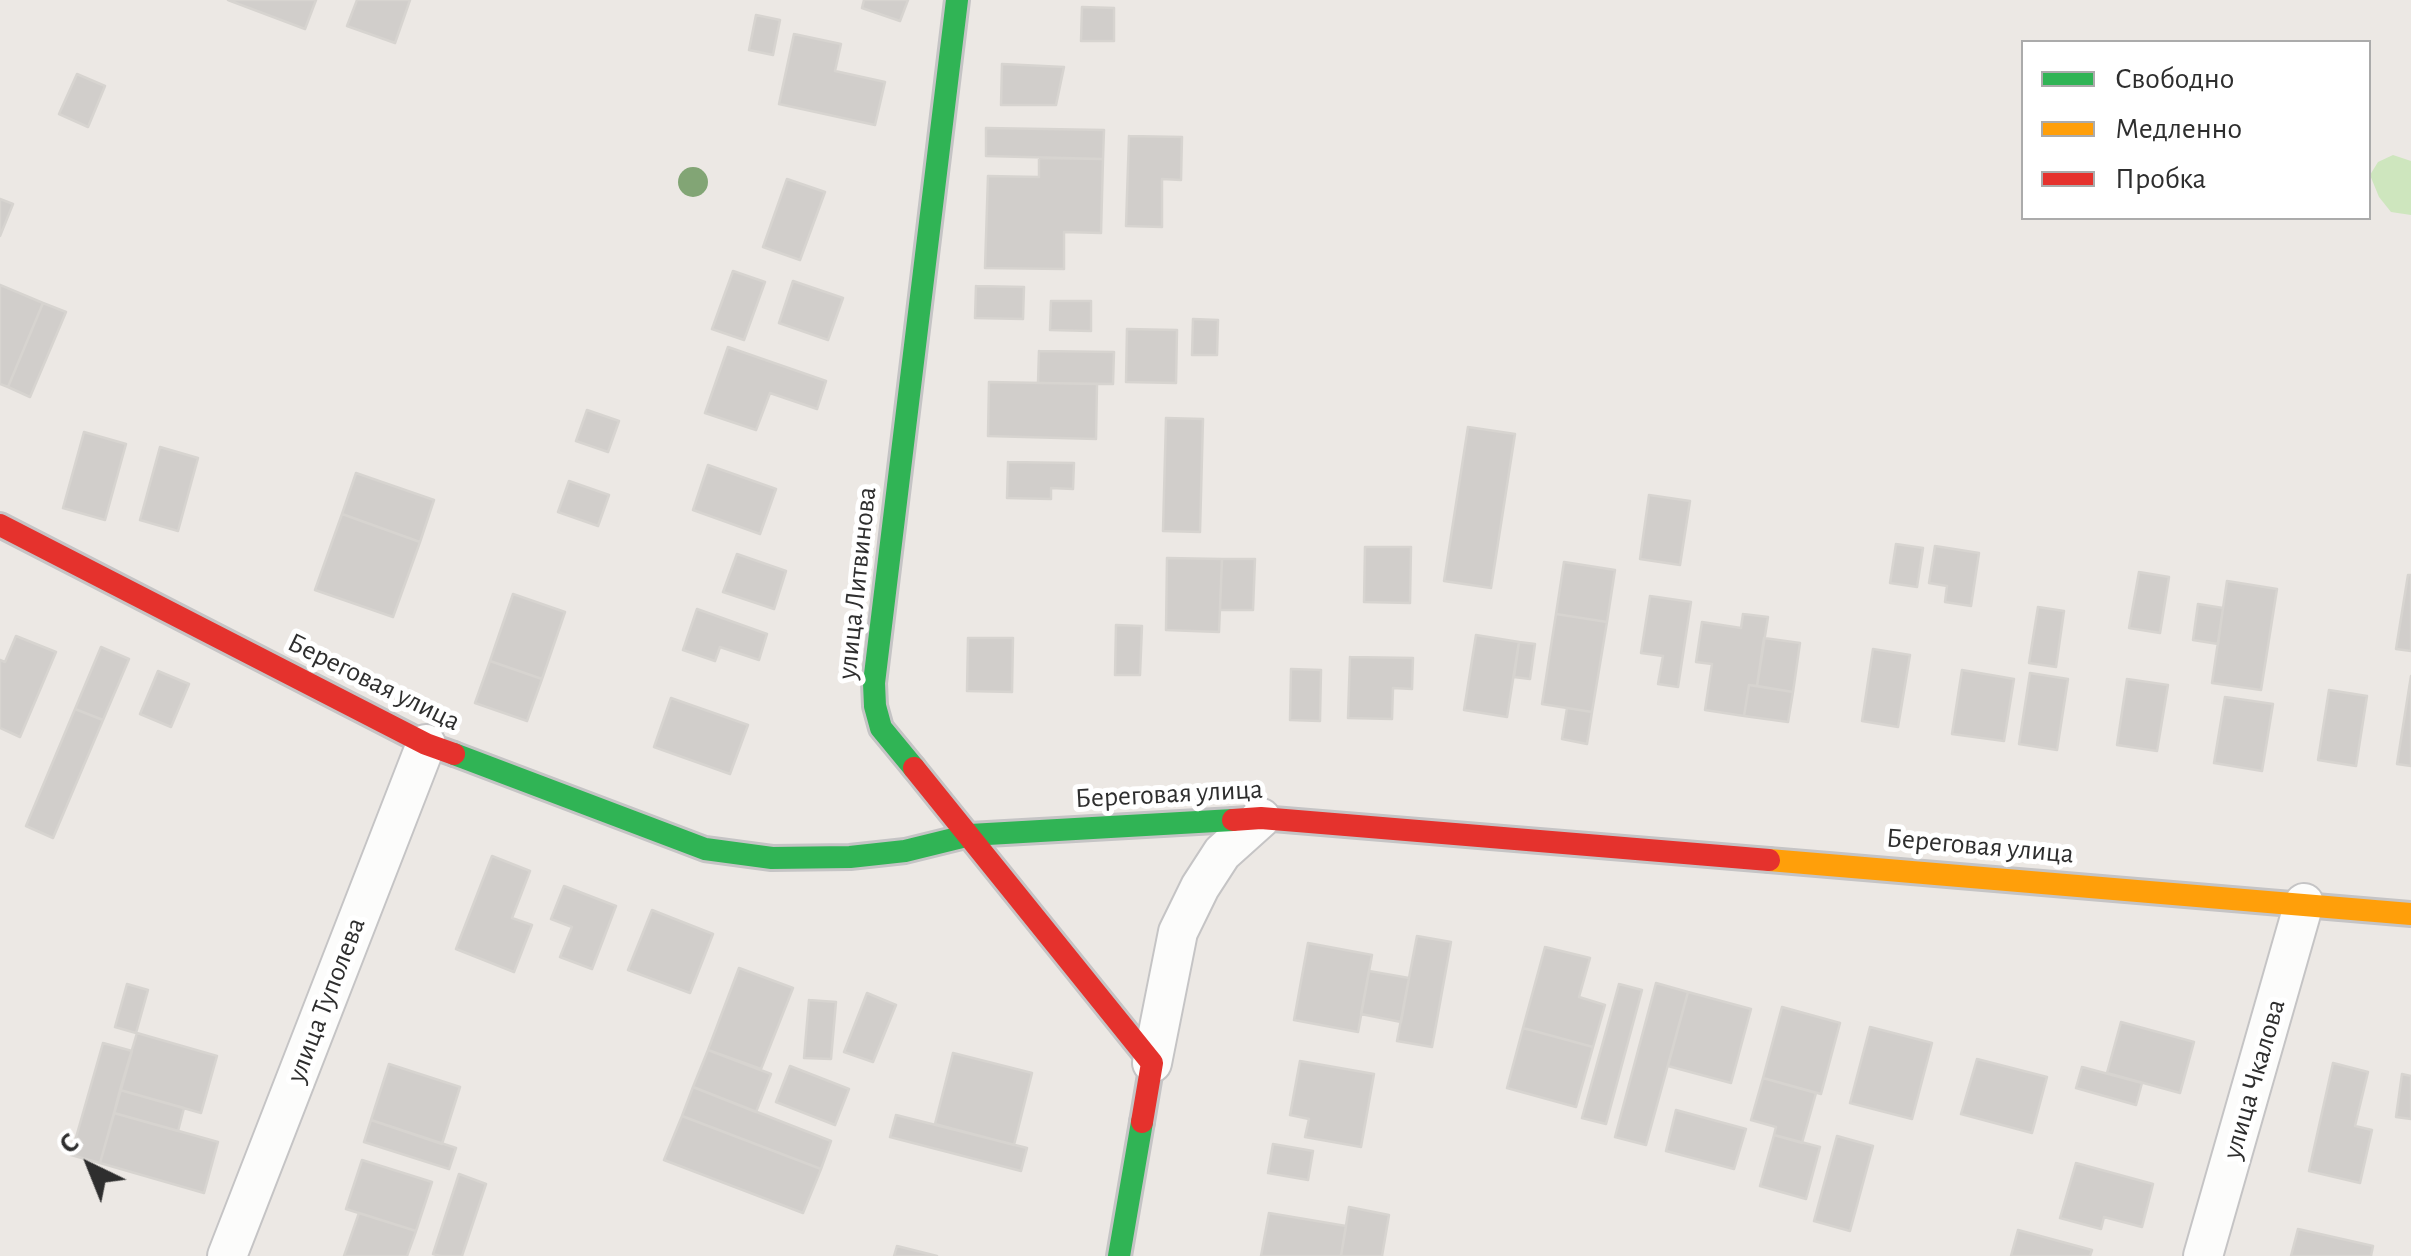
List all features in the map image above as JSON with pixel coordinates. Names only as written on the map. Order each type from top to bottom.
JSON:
[{"type":"street","name":"улица Литвинова","points":[[957,0],[874,683],[881,728],[1152,1063]]},
{"type":"street","name":"Береговая улица","points":[[0,525],[426,744],[705,849],[772,858],[850,857],[904,851],[970,835],[1261,818],[2411,914]]},
{"type":"street","name":"улица Туполева","points":[[226,1256],[426,744]]},
{"type":"street","points":[[1118,1256],[1178,932],[1222,853],[1261,818]]},
{"type":"street","name":"улица Чкалова","points":[[2203,1256],[2304,903]]},
{"type":"green space","points":[[2393,155],[2411,161],[2411,215],[2391,212],[2379,197],[2371,177],[2378,162]]},
{"type":"building","points":[[228,0],[316,0],[305,29]]},
{"type":"building","points":[[357,0],[410,0],[395,43],[347,26]]},
{"type":"building","points":[[864,0],[908,0],[900,21],[862,8]]},
{"type":"building","points":[[1082,7],[1114,8],[1114,41],[1081,41]]},
{"type":"building","points":[[756,15],[780,20],[773,55],[749,50]]},
{"type":"building","points":[[794,34],[841,44],[835,71],[885,82],[875,125],[779,104]]},
{"type":"building","points":[[1002,64],[1064,67],[1056,105],[1001,105]]},
{"type":"building","points":[[77,74],[105,86],[88,127],[59,114]]},
{"type":"building","points":[[986,128],[1104,130],[1103,159],[986,156]]},
{"type":"building","points":[[1129,136],[1182,137],[1181,180],[1162,179],[1162,227],[1126,226]]},
{"type":"building","points":[[1039,158],[1103,159],[1101,233],[1064,232],[1064,269],[985,268],[988,176],[1039,177]]},
{"type":"building","points":[[787,179],[825,192],[800,260],[763,247]]},
{"type":"building","points":[[0,199],[13,204],[0,236]]},
{"type":"building","points":[[733,271],[765,282],[744,340],[712,329]]},
{"type":"building","points":[[793,281],[843,298],[828,340],[779,323]]},
{"type":"building","points":[[0,285],[43,303],[8,387],[0,384]]},
{"type":"building","points":[[976,286],[1024,287],[1023,319],[975,318]]},
{"type":"building","points":[[1051,301],[1091,301],[1091,331],[1050,330]]},
{"type":"building","points":[[43,303],[66,312],[30,397],[8,387]]},
{"type":"building","points":[[1193,319],[1218,320],[1217,355],[1192,355]]},
{"type":"building","points":[[1127,329],[1177,330],[1176,383],[1126,382]]},
{"type":"building","points":[[728,347],[826,381],[817,409],[770,393],[756,430],[705,413]]},
{"type":"building","points":[[1039,351],[1114,352],[1113,384],[1038,383]]},
{"type":"building","points":[[989,382],[1097,384],[1096,439],[988,436]]},
{"type":"building","points":[[587,410],[619,421],[608,452],[576,441]]},
{"type":"building","points":[[1166,418],[1203,419],[1200,532],[1163,531]]},
{"type":"building","points":[[1468,427],[1515,434],[1491,588],[1444,581]]},
{"type":"building","points":[[84,432],[126,444],[105,520],[63,508]]},
{"type":"building","points":[[160,447],[198,458],[178,531],[140,520]]},
{"type":"building","points":[[1008,462],[1074,463],[1073,489],[1051,488],[1051,499],[1007,498]]},
{"type":"building","points":[[708,465],[776,489],[760,534],[693,510]]},
{"type":"building","points":[[356,473],[434,500],[420,542],[342,514]]},
{"type":"building","points":[[569,481],[609,495],[598,526],[558,512]]},
{"type":"building","points":[[1649,495],[1690,501],[1680,565],[1640,559]]},
{"type":"building","points":[[342,514],[420,542],[393,617],[315,590]]},
{"type":"building","points":[[1896,544],[1923,548],[1917,587],[1890,583]]},
{"type":"building","points":[[1935,546],[1979,553],[1971,606],[1945,602],[1947,586],[1929,583]]},
{"type":"building","points":[[1365,547],[1411,547],[1410,603],[1364,602]]},
{"type":"building","points":[[737,554],[786,571],[774,609],[723,592]]},
{"type":"building","points":[[1167,558],[1222,559],[1219,632],[1166,630]]},
{"type":"building","points":[[1222,559],[1255,559],[1253,610],[1220,610]]},
{"type":"building","points":[[1564,562],[1615,570],[1607,622],[1556,614]]},
{"type":"building","points":[[2139,572],[2169,577],[2160,633],[2129,628]]},
{"type":"building","points":[[2411,575],[2411,651],[2396,649]]},
{"type":"building","points":[[2227,581],[2277,589],[2261,690],[2212,683]]},
{"type":"building","points":[[513,594],[565,612],[542,679],[490,661]]},
{"type":"building","points":[[1650,596],[1691,602],[1678,687],[1658,684],[1663,656],[1641,653]]},
{"type":"building","points":[[2198,604],[2223,608],[2218,644],[2193,640]]},
{"type":"building","points":[[2038,607],[2064,611],[2056,667],[2029,663]]},
{"type":"building","points":[[697,609],[767,634],[759,660],[720,647],[715,661],[683,650]]},
{"type":"building","points":[[1556,614],[1607,622],[1592,712],[1542,704]]},
{"type":"building","points":[[1743,614],[1768,617],[1757,686],[1749,685],[1744,716],[1705,710],[1712,664],[1696,662],[1702,622],[1741,628]]},
{"type":"building","points":[[1116,625],[1142,626],[1140,675],[1115,675]]},
{"type":"building","points":[[1476,635],[1519,642],[1507,717],[1464,710]]},
{"type":"building","points":[[16,636],[56,652],[20,737],[0,728],[0,660],[5,662]]},
{"type":"building","points":[[968,638],[1013,638],[1012,692],[967,691]]},
{"type":"building","points":[[1764,638],[1800,643],[1793,692],[1757,686]]},
{"type":"building","points":[[1519,642],[1535,644],[1530,679],[1514,677]]},
{"type":"building","points":[[101,647],[129,659],[103,720],[75,709]]},
{"type":"building","points":[[1873,649],[1910,655],[1898,727],[1862,721]]},
{"type":"building","points":[[1350,657],[1413,658],[1412,689],[1393,688],[1392,719],[1348,718]]},
{"type":"building","points":[[490,661],[542,679],[527,721],[475,703]]},
{"type":"building","points":[[1291,669],[1321,670],[1320,721],[1290,720]]},
{"type":"building","points":[[1962,670],[2014,679],[2004,741],[1952,734]]},
{"type":"building","points":[[158,671],[189,684],[171,727],[140,714]]},
{"type":"building","points":[[2030,673],[2068,679],[2057,750],[2019,744]]},
{"type":"building","points":[[2411,676],[2411,766],[2397,764]]},
{"type":"building","points":[[2127,679],[2168,685],[2157,751],[2117,745]]},
{"type":"building","points":[[1749,685],[1793,692],[1788,722],[1744,716]]},
{"type":"building","points":[[2329,690],[2367,696],[2356,766],[2318,760]]},
{"type":"building","points":[[2225,697],[2273,704],[2262,771],[2214,763]]},
{"type":"building","points":[[671,698],[748,725],[730,774],[654,747]]},
{"type":"building","points":[[1567,708],[1592,712],[1587,744],[1562,739]]},
{"type":"building","points":[[75,709],[103,720],[53,838],[26,826]]},
{"type":"building","points":[[492,856],[530,871],[512,918],[532,925],[514,972],[456,949]]},
{"type":"building","points":[[564,886],[616,906],[592,969],[560,957],[572,927],[551,919]]},
{"type":"building","points":[[652,910],[713,934],[690,993],[628,970]]},
{"type":"building","points":[[1417,936],[1451,942],[1432,1047],[1397,1041]]},
{"type":"building","points":[[1308,943],[1372,955],[1358,1032],[1294,1020]]},
{"type":"building","points":[[1545,947],[1590,958],[1579,997],[1605,1005],[1593,1047],[1523,1028]]},
{"type":"building","points":[[739,968],[793,988],[761,1069],[708,1050]]},
{"type":"building","points":[[1369,971],[1409,978],[1401,1022],[1361,1014]]},
{"type":"building","points":[[1656,983],[1688,992],[1646,1145],[1615,1137]]},
{"type":"building","points":[[127,984],[148,990],[136,1033],[115,1027]]},
{"type":"building","points":[[1619,984],[1642,990],[1606,1124],[1582,1118]]},
{"type":"building","points":[[1688,992],[1751,1009],[1731,1083],[1668,1066]]},
{"type":"building","points":[[867,993],[896,1005],[873,1062],[844,1052]]},
{"type":"building","points":[[809,1000],[836,1002],[831,1059],[804,1058]]},
{"type":"building","points":[[1782,1007],[1840,1023],[1821,1094],[1763,1078]]},
{"type":"building","points":[[2121,1022],[2194,1042],[2180,1093],[2107,1073]]},
{"type":"building","points":[[1870,1027],[1932,1043],[1912,1119],[1850,1103]]},
{"type":"building","points":[[1523,1028],[1593,1047],[1576,1107],[1507,1088]]},
{"type":"building","points":[[137,1033],[217,1056],[201,1113],[120,1090]]},
{"type":"building","points":[[103,1043],[132,1051],[100,1163],[71,1155]]},
{"type":"building","points":[[708,1050],[771,1074],[756,1112],[693,1087]]},
{"type":"building","points":[[953,1053],[1032,1073],[1014,1145],[935,1124]]},
{"type":"building","points":[[1977,1059],[2047,1077],[2032,1133],[1961,1114]]},
{"type":"building","points":[[1300,1061],[1374,1074],[1361,1147],[1305,1137],[1309,1119],[1290,1115]]},
{"type":"building","points":[[2333,1063],[2368,1072],[2355,1126],[2372,1130],[2360,1183],[2309,1171]]},
{"type":"building","points":[[389,1064],[460,1087],[442,1144],[371,1120]]},
{"type":"building","points":[[790,1066],[849,1089],[835,1125],[776,1102]]},
{"type":"building","points":[[2082,1067],[2142,1083],[2136,1105],[2076,1088]]},
{"type":"building","points":[[2402,1074],[2411,1076],[2411,1119],[2396,1117]]},
{"type":"building","points":[[1763,1078],[1816,1093],[1802,1143],[1774,1135],[1776,1127],[1751,1120]]},
{"type":"building","points":[[693,1087],[831,1141],[821,1169],[682,1116]]},
{"type":"building","points":[[120,1090],[184,1108],[178,1131],[114,1113]]},
{"type":"building","points":[[1676,1110],[1746,1129],[1734,1169],[1666,1151]]},
{"type":"building","points":[[114,1113],[218,1142],[204,1193],[100,1163]]},
{"type":"building","points":[[896,1115],[1027,1148],[1021,1171],[890,1137]]},
{"type":"building","points":[[682,1116],[821,1169],[803,1213],[664,1160]]},
{"type":"building","points":[[371,1120],[456,1148],[449,1169],[364,1142]]},
{"type":"building","points":[[1774,1135],[1820,1147],[1806,1199],[1760,1186]]},
{"type":"building","points":[[1837,1136],[1873,1146],[1850,1231],[1814,1221]]},
{"type":"building","points":[[1273,1144],[1313,1151],[1308,1180],[1268,1173]]},
{"type":"building","points":[[362,1160],[432,1182],[416,1231],[346,1209]]},
{"type":"building","points":[[2076,1163],[2153,1184],[2142,1227],[2104,1217],[2101,1229],[2060,1218]]},
{"type":"building","points":[[459,1174],[486,1184],[462,1256],[440,1256],[433,1254]]},
{"type":"building","points":[[1349,1207],[1389,1215],[1382,1256],[1341,1256]]},
{"type":"building","points":[[359,1213],[416,1231],[407,1256],[344,1256]]},
{"type":"building","points":[[1269,1213],[1346,1226],[1341,1256],[1261,1256]]},
{"type":"building","points":[[2298,1229],[2373,1246],[2371,1256],[2291,1256]]},
{"type":"building","points":[[2018,1230],[2092,1250],[2090,1256],[2011,1256]]},
{"type":"building","points":[[897,1246],[937,1256],[894,1256]]},
{"type":"traffic: fast","points":[[914,768],[881,728],[874,683],[957,0]]},
{"type":"traffic: fast","points":[[454,754],[705,849],[772,858],[850,857],[905,851],[970,835],[1233,820]]},
{"type":"traffic: fast","points":[[1119,1256],[1142,1122]]},
{"type":"traffic: slow","points":[[1769,860],[2411,914]]},
{"type":"traffic: jam","points":[[0,525],[426,744],[454,754]]},
{"type":"traffic: jam","points":[[914,768],[1152,1063],[1142,1122]]},
{"type":"traffic: jam","points":[[1233,820],[1261,818],[1769,860]]}]
